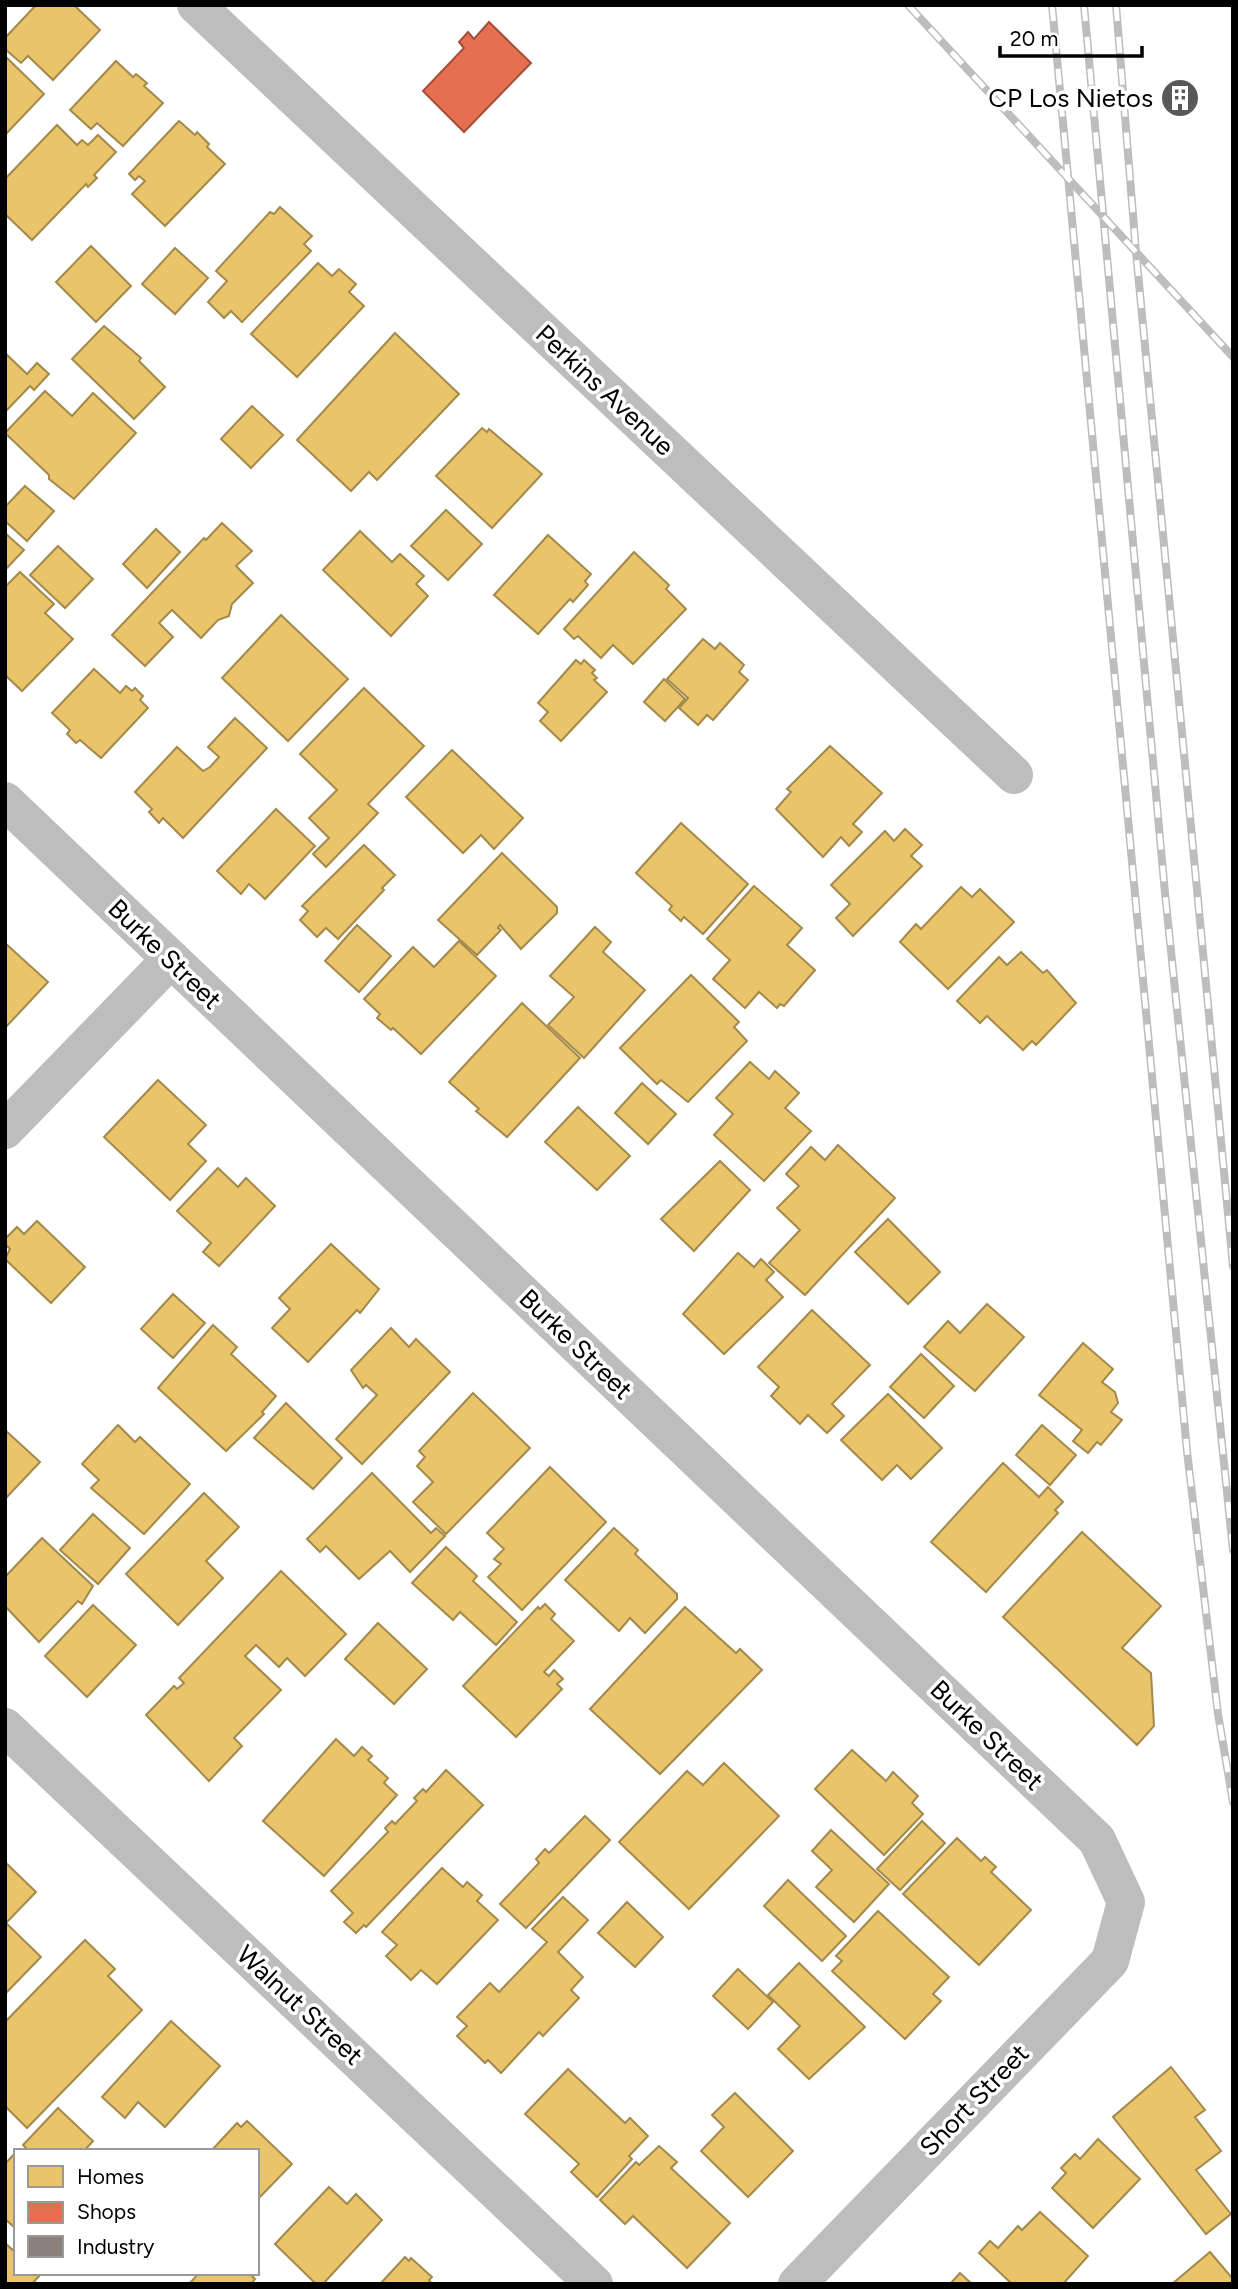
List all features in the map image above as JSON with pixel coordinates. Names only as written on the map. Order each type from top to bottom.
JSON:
[{"type":"street","name":"Perkins Avenue","points":[[196,5],[1013,775]]},
{"type":"street","name":"Burke Street","points":[[5,802],[1097,1840],[1126,1902]]},
{"type":"street","points":[[5,1130],[171,959]]},
{"type":"street","name":"Walnut Street","points":[[5,1727],[594,2284]]},
{"type":"street","name":"Short Street","points":[[797,2284],[1110,1961],[1126,1902]]},
{"type":"building: Homes","points":[[36,5],[74,5],[100,30],[53,80],[28,56],[21,63],[5,49],[5,38]]},
{"type":"building: Homes","points":[[5,56],[44,94],[5,135]]},
{"type":"building: Homes","points":[[116,61],[133,77],[136,74],[147,83],[144,86],[163,103],[123,146],[97,123],[91,129],[70,110]]},
{"type":"building: Homes","points":[[179,121],[195,135],[197,132],[209,144],[207,147],[225,164],[165,226],[132,194],[145,181],[139,176],[135,180],[129,174]]},
{"type":"building: Homes","points":[[57,125],[77,145],[82,140],[88,145],[98,135],[116,152],[94,175],[97,178],[88,187],[86,184],[32,240],[5,214],[5,179]]},
{"type":"building: Homes","points":[[280,207],[312,236],[304,244],[311,251],[242,322],[231,311],[224,318],[208,302],[227,281],[216,271],[270,212],[274,214]]},
{"type":"building: Homes","points":[[91,246],[131,286],[96,322],[56,282]]},
{"type":"building: Homes","points":[[175,248],[208,278],[175,314],[142,284]]},
{"type":"building: Homes","points":[[318,263],[332,276],[339,269],[356,284],[349,292],[364,306],[297,377],[251,334]]},
{"type":"building: Homes","points":[[104,326],[141,358],[139,361],[165,387],[134,419],[72,359]]},
{"type":"building: Homes","points":[[395,333],[459,394],[377,480],[369,472],[351,491],[297,440]]},
{"type":"building: Homes","points":[[5,353],[27,374],[37,363],[49,374],[34,390],[30,386],[5,412]]},
{"type":"building: Homes","points":[[45,391],[72,416],[93,393],[136,433],[74,499],[49,479],[49,475],[5,433]]},
{"type":"building: Homes","points":[[252,406],[283,435],[251,468],[221,439]]},
{"type":"building: Homes","points":[[482,428],[487,432],[489,429],[542,474],[492,528],[436,476]]},
{"type":"building: Homes","points":[[25,486],[54,511],[27,541],[5,521],[5,507]]},
{"type":"building: Homes","points":[[446,510],[482,544],[448,580],[411,546]]},
{"type":"building: Homes","points":[[222,523],[252,551],[236,566],[253,583],[232,604],[229,616],[218,620],[201,638],[172,610],[159,623],[173,637],[145,666],[112,635],[204,538],[206,540]]},
{"type":"building: Homes","points":[[156,529],[180,552],[147,588],[123,564]]},
{"type":"building: Homes","points":[[360,531],[392,562],[400,554],[424,576],[416,584],[428,596],[391,636],[323,570]]},
{"type":"building: Homes","points":[[5,533],[24,550],[5,570]]},
{"type":"building: Homes","points":[[548,535],[591,574],[585,581],[588,585],[573,602],[570,599],[538,634],[494,595]]},
{"type":"building: Homes","points":[[58,546],[93,579],[65,608],[30,575]]},
{"type":"building: Homes","points":[[634,552],[669,585],[666,589],[686,609],[633,664],[613,645],[601,658],[578,636],[574,639],[564,629]]},
{"type":"building: Homes","points":[[20,572],[54,604],[45,613],[73,639],[22,691],[5,675],[5,587]]},
{"type":"building: Homes","points":[[281,615],[348,679],[288,741],[222,678]]},
{"type":"building: Homes","points":[[703,639],[715,649],[720,643],[744,665],[739,672],[748,680],[713,720],[707,715],[698,725],[679,708],[688,698],[667,679]]},
{"type":"building: Homes","points":[[576,660],[581,664],[584,660],[595,670],[592,673],[597,678],[594,680],[607,692],[561,741],[540,721],[548,712],[538,703]]},
{"type":"building: Homes","points":[[94,669],[120,693],[126,686],[132,691],[135,688],[143,696],[140,700],[148,708],[101,758],[80,740],[76,743],[67,734],[70,730],[52,713]]},
{"type":"building: Homes","points":[[664,679],[685,699],[665,721],[644,702]]},
{"type":"building: Homes","points":[[364,688],[424,746],[368,804],[378,813],[326,867],[313,854],[329,838],[309,818],[337,790],[300,754]]},
{"type":"building: Homes","points":[[235,718],[267,748],[183,838],[163,818],[159,823],[149,812],[152,809],[135,792],[177,747],[203,771],[210,767],[219,757],[208,747]]},
{"type":"building: Homes","points":[[830,746],[882,793],[853,824],[862,832],[849,846],[841,837],[823,857],[776,809],[791,792],[787,789]]},
{"type":"building: Homes","points":[[452,750],[523,818],[494,849],[481,835],[463,853],[406,797]]},
{"type":"building: Homes","points":[[276,809],[315,846],[265,899],[249,884],[241,894],[217,871]]},
{"type":"building: Homes","points":[[681,823],[748,884],[703,934],[684,917],[681,921],[669,910],[672,906],[636,873]]},
{"type":"building: Homes","points":[[905,829],[922,845],[911,856],[922,866],[853,936],[836,918],[850,904],[831,885],[885,831],[894,841]]},
{"type":"building: Homes","points":[[364,845],[395,875],[338,939],[326,928],[317,937],[300,920],[308,911],[302,906]]},
{"type":"building: Homes","points":[[502,853],[557,907],[557,913],[521,949],[500,925],[498,928],[501,930],[477,955],[438,920]]},
{"type":"building: Homes","points":[[754,886],[802,928],[787,945],[815,970],[784,1006],[780,1004],[777,1008],[759,992],[745,1008],[713,979],[730,960],[707,939]]},
{"type":"building: Homes","points":[[961,887],[972,897],[980,889],[1014,922],[948,989],[900,942],[916,924],[921,929]]},
{"type":"building: Homes","points":[[357,925],[391,956],[359,992],[325,961]]},
{"type":"building: Homes","points":[[595,927],[611,942],[603,952],[645,990],[584,1058],[548,1025],[574,997],[550,976]]},
{"type":"building: Homes","points":[[459,941],[496,976],[421,1054],[393,1028],[391,1030],[377,1018],[380,1014],[364,999],[413,947],[434,967]]},
{"type":"building: Homes","points":[[5,943],[48,982],[5,1028]]},
{"type":"building: Homes","points":[[1021,952],[1043,973],[1047,970],[1076,1003],[1036,1045],[1032,1041],[1023,1050],[987,1016],[980,1023],[957,1001],[999,957],[1007,965]]},
{"type":"building: Homes","points":[[691,975],[739,1022],[734,1027],[747,1041],[688,1102],[661,1080],[657,1084],[620,1048]]},
{"type":"building: Homes","points":[[522,1003],[580,1058],[507,1137],[476,1111],[479,1109],[449,1082]]},
{"type":"building: Homes","points":[[750,1062],[769,1079],[775,1071],[799,1093],[785,1108],[811,1131],[764,1181],[714,1135],[733,1114],[716,1098]]},
{"type":"building: Homes","points":[[158,1080],[206,1125],[188,1144],[206,1161],[170,1200],[104,1137]]},
{"type":"building: Homes","points":[[642,1083],[676,1114],[648,1144],[615,1113]]},
{"type":"building: Homes","points":[[578,1107],[630,1156],[597,1190],[545,1142]]},
{"type":"building: Homes","points":[[838,1145],[895,1198],[805,1295],[769,1263],[800,1230],[777,1208],[799,1186],[786,1174],[811,1147],[825,1160]]},
{"type":"building: Homes","points":[[720,1161],[750,1190],[694,1251],[661,1219]]},
{"type":"building: Homes","points":[[218,1168],[238,1187],[246,1178],[275,1206],[219,1266],[203,1252],[211,1243],[177,1211]]},
{"type":"building: Homes","points":[[888,1219],[940,1272],[908,1304],[855,1252]]},
{"type":"building: Homes","points":[[37,1221],[85,1267],[51,1303],[5,1259],[10,1249],[5,1244],[5,1239],[17,1227],[24,1234]]},
{"type":"building: Homes","points":[[331,1244],[379,1289],[360,1313],[357,1310],[308,1362],[272,1328],[290,1309],[279,1298]]},
{"type":"building: Homes","points":[[738,1253],[754,1267],[761,1259],[774,1272],[766,1280],[783,1297],[724,1354],[683,1314]]},
{"type":"building: Homes","points":[[173,1294],[205,1323],[173,1358],[141,1329]]},
{"type":"building: Homes","points":[[987,1304],[1024,1337],[975,1391],[924,1347],[948,1321],[960,1333]]},
{"type":"building: Homes","points":[[812,1310],[870,1365],[832,1404],[844,1416],[827,1433],[808,1415],[800,1424],[771,1396],[779,1387],[758,1367]]},
{"type":"building: Homes","points":[[213,1325],[237,1347],[231,1354],[276,1396],[262,1412],[264,1414],[226,1451],[158,1388]]},
{"type":"building: Homes","points":[[391,1328],[409,1347],[416,1339],[450,1372],[362,1464],[336,1439],[377,1395],[366,1385],[363,1388],[351,1370]]},
{"type":"building: Homes","points":[[1083,1343],[1113,1369],[1102,1382],[1115,1392],[1118,1403],[1111,1412],[1122,1420],[1101,1445],[1097,1442],[1088,1453],[1073,1441],[1082,1430],[1039,1395]]},
{"type":"building: Homes","points":[[921,1354],[954,1386],[924,1418],[890,1387]]},
{"type":"building: Homes","points":[[473,1393],[530,1448],[446,1534],[413,1502],[433,1482],[417,1466],[425,1457],[419,1451]]},
{"type":"building: Homes","points":[[888,1394],[942,1448],[911,1479],[897,1465],[882,1480],[841,1440]]},
{"type":"building: Homes","points":[[286,1403],[342,1458],[313,1489],[254,1438]]},
{"type":"building: Homes","points":[[118,1425],[135,1442],[140,1437],[190,1484],[144,1534],[91,1488],[99,1480],[82,1464]]},
{"type":"building: Homes","points":[[1042,1425],[1076,1455],[1050,1485],[1016,1455]]},
{"type":"building: Homes","points":[[5,1430],[40,1462],[5,1499]]},
{"type":"building: Homes","points":[[1003,1463],[1039,1497],[1048,1487],[1063,1502],[1055,1510],[1058,1513],[986,1592],[931,1542]]},
{"type":"building: Homes","points":[[550,1467],[606,1522],[522,1610],[488,1577],[501,1564],[494,1559],[504,1549],[487,1533]]},
{"type":"building: Homes","points":[[372,1473],[431,1533],[436,1528],[445,1536],[410,1572],[390,1551],[359,1579],[326,1546],[320,1552],[307,1539]]},
{"type":"building: Homes","points":[[204,1493],[239,1527],[206,1561],[223,1578],[178,1625],[126,1574]]},
{"type":"building: Homes","points":[[93,1514],[130,1548],[98,1584],[60,1550]]},
{"type":"building: Homes","points":[[614,1528],[638,1550],[635,1554],[677,1594],[677,1599],[645,1633],[630,1618],[619,1631],[565,1580]]},
{"type":"building: Homes","points":[[1082,1532],[1161,1606],[1122,1648],[1151,1673],[1154,1726],[1137,1745],[1003,1617]]},
{"type":"building: Homes","points":[[42,1538],[93,1586],[82,1604],[78,1601],[39,1642],[5,1606],[5,1577]]},
{"type":"building: Homes","points":[[446,1547],[477,1576],[473,1581],[517,1622],[496,1645],[460,1612],[453,1620],[412,1583]]},
{"type":"building: Homes","points":[[281,1571],[346,1634],[305,1676],[287,1658],[279,1667],[256,1645],[245,1656],[281,1690],[234,1738],[242,1746],[209,1781],[146,1715],[174,1686],[177,1689],[184,1683],[179,1678]]},
{"type":"building: Homes","points":[[545,1604],[555,1614],[551,1619],[574,1641],[544,1672],[549,1676],[554,1670],[563,1679],[557,1684],[562,1689],[516,1737],[463,1686],[538,1607],[540,1609]]},
{"type":"building: Homes","points":[[93,1605],[136,1645],[87,1697],[45,1656]]},
{"type":"building: Homes","points":[[685,1607],[736,1653],[740,1649],[762,1670],[660,1774],[590,1709]]},
{"type":"building: Homes","points":[[378,1623],[427,1669],[394,1704],[345,1659]]},
{"type":"building: Homes","points":[[336,1739],[354,1756],[362,1747],[372,1756],[368,1760],[388,1778],[384,1783],[397,1795],[324,1876],[263,1821]]},
{"type":"building: Homes","points":[[852,1750],[886,1781],[893,1772],[918,1796],[912,1803],[923,1814],[884,1855],[815,1789]]},
{"type":"building: Homes","points":[[724,1763],[779,1816],[689,1909],[619,1842],[687,1771],[703,1785]]},
{"type":"building: Homes","points":[[446,1770],[483,1805],[366,1927],[364,1925],[356,1933],[344,1922],[353,1913],[331,1891],[388,1832],[385,1828],[392,1821],[395,1824],[417,1801],[414,1798],[423,1789],[426,1792]]},
{"type":"building: Homes","points":[[585,1816],[610,1840],[526,1928],[500,1904],[539,1863],[536,1859],[545,1849],[549,1853]]},
{"type":"building: Homes","points":[[922,1821],[945,1843],[900,1890],[877,1869]]},
{"type":"building: Homes","points":[[831,1830],[889,1884],[854,1922],[816,1887],[832,1870],[812,1851]]},
{"type":"building: Homes","points":[[957,1838],[981,1861],[985,1857],[996,1867],[991,1872],[1031,1910],[979,1965],[903,1894]]},
{"type":"building: Homes","points":[[5,1862],[36,1892],[6,1923],[41,1957],[5,1994]]},
{"type":"building: Homes","points":[[442,1868],[463,1887],[467,1882],[482,1895],[477,1901],[498,1920],[437,1984],[421,1970],[411,1980],[386,1956],[397,1945],[382,1932]]},
{"type":"building: Homes","points":[[788,1880],[846,1936],[822,1961],[764,1906]]},
{"type":"building: Homes","points":[[563,1897],[588,1920],[558,1952],[583,1977],[571,1990],[579,1998],[543,2036],[539,2032],[501,2073],[488,2060],[485,2063],[457,2036],[467,2026],[457,2017],[490,1983],[499,1992],[547,1942],[532,1929]]},
{"type":"building: Homes","points":[[627,1902],[663,1937],[635,1967],[598,1933]]},
{"type":"building: Homes","points":[[878,1911],[949,1977],[933,1994],[941,2001],[905,2039],[832,1971],[842,1961],[836,1956]]},
{"type":"building: Homes","points":[[85,1940],[115,1969],[108,1976],[142,2010],[27,2128],[5,2106],[5,2022]]},
{"type":"building: Homes","points":[[799,1963],[865,2027],[809,2079],[778,2049],[800,2026],[768,1995]]},
{"type":"building: Homes","points":[[738,1969],[773,2002],[748,2029],[713,1996]]},
{"type":"building: Homes","points":[[171,2021],[220,2066],[165,2127],[138,2102],[125,2118],[102,2097]]},
{"type":"building: Homes","points":[[1171,2067],[1205,2110],[1195,2117],[1221,2151],[1196,2170],[1231,2214],[1206,2234],[1113,2117]]},
{"type":"building: Homes","points":[[568,2069],[625,2123],[630,2118],[648,2136],[629,2156],[632,2159],[597,2197],[571,2172],[579,2164],[525,2114]]},
{"type":"building: Homes","points":[[735,2093],[793,2151],[748,2197],[701,2151],[724,2127],[712,2115]]},
{"type":"building: Homes","points":[[58,2108],[93,2141],[86,2149],[27,2149],[23,2145]]},
{"type":"building: Homes","points":[[247,2121],[292,2164],[259,2198],[259,2149],[213,2149],[237,2123],[241,2127]]},
{"type":"building: Homes","points":[[1098,2139],[1140,2179],[1093,2228],[1052,2188],[1066,2173],[1061,2168],[1075,2154],[1080,2159]]},
{"type":"building: Homes","points":[[659,2146],[677,2162],[671,2168],[730,2223],[687,2268],[633,2216],[625,2224],[600,2200],[636,2162],[639,2165]]},
{"type":"building: Homes","points":[[14,2154],[14,2227],[5,2219],[5,2164]]},
{"type":"building: Homes","points":[[329,2187],[347,2204],[356,2194],[382,2220],[323,2284],[316,2284],[275,2244]]},
{"type":"building: Homes","points":[[1040,2212],[1088,2256],[1063,2284],[1012,2284],[979,2253],[990,2241],[998,2248],[1018,2226],[1022,2230]]},
{"type":"building: Homes","points":[[5,2243],[14,2251],[14,2275],[40,2275],[32,2284],[5,2284]]},
{"type":"building: Homes","points":[[1210,2252],[1233,2279],[1233,2284],[1172,2284]]},
{"type":"building: Homes","points":[[405,2257],[409,2261],[411,2258],[432,2277],[429,2280],[432,2284],[380,2284]]},
{"type":"building: Homes","points":[[960,2273],[972,2284],[950,2284]]},
{"type":"building: Homes","points":[[197,2275],[253,2275],[255,2279],[251,2284],[189,2284]]},
{"type":"building: Shops","points":[[489,22],[531,63],[464,132],[423,91],[464,48],[459,42],[468,32],[474,39]]},
{"type":"building: Industry","name":"CP Los Nietos","points":[[1188,86],[1191,109],[1173,111],[1170,88]]},
{"type":"railway","points":[[908,5],[1233,357]]},
{"type":"railway","points":[[1052,5],[1187,1451],[1218,1714],[1233,1802]]},
{"type":"railway","points":[[1084,5],[1165,893],[1233,1550]]},
{"type":"railway","points":[[1116,5],[1136,252],[1233,1266]]},
{"type":"place","name":"CP Los Nietos","points":[[1180,98]]}]
